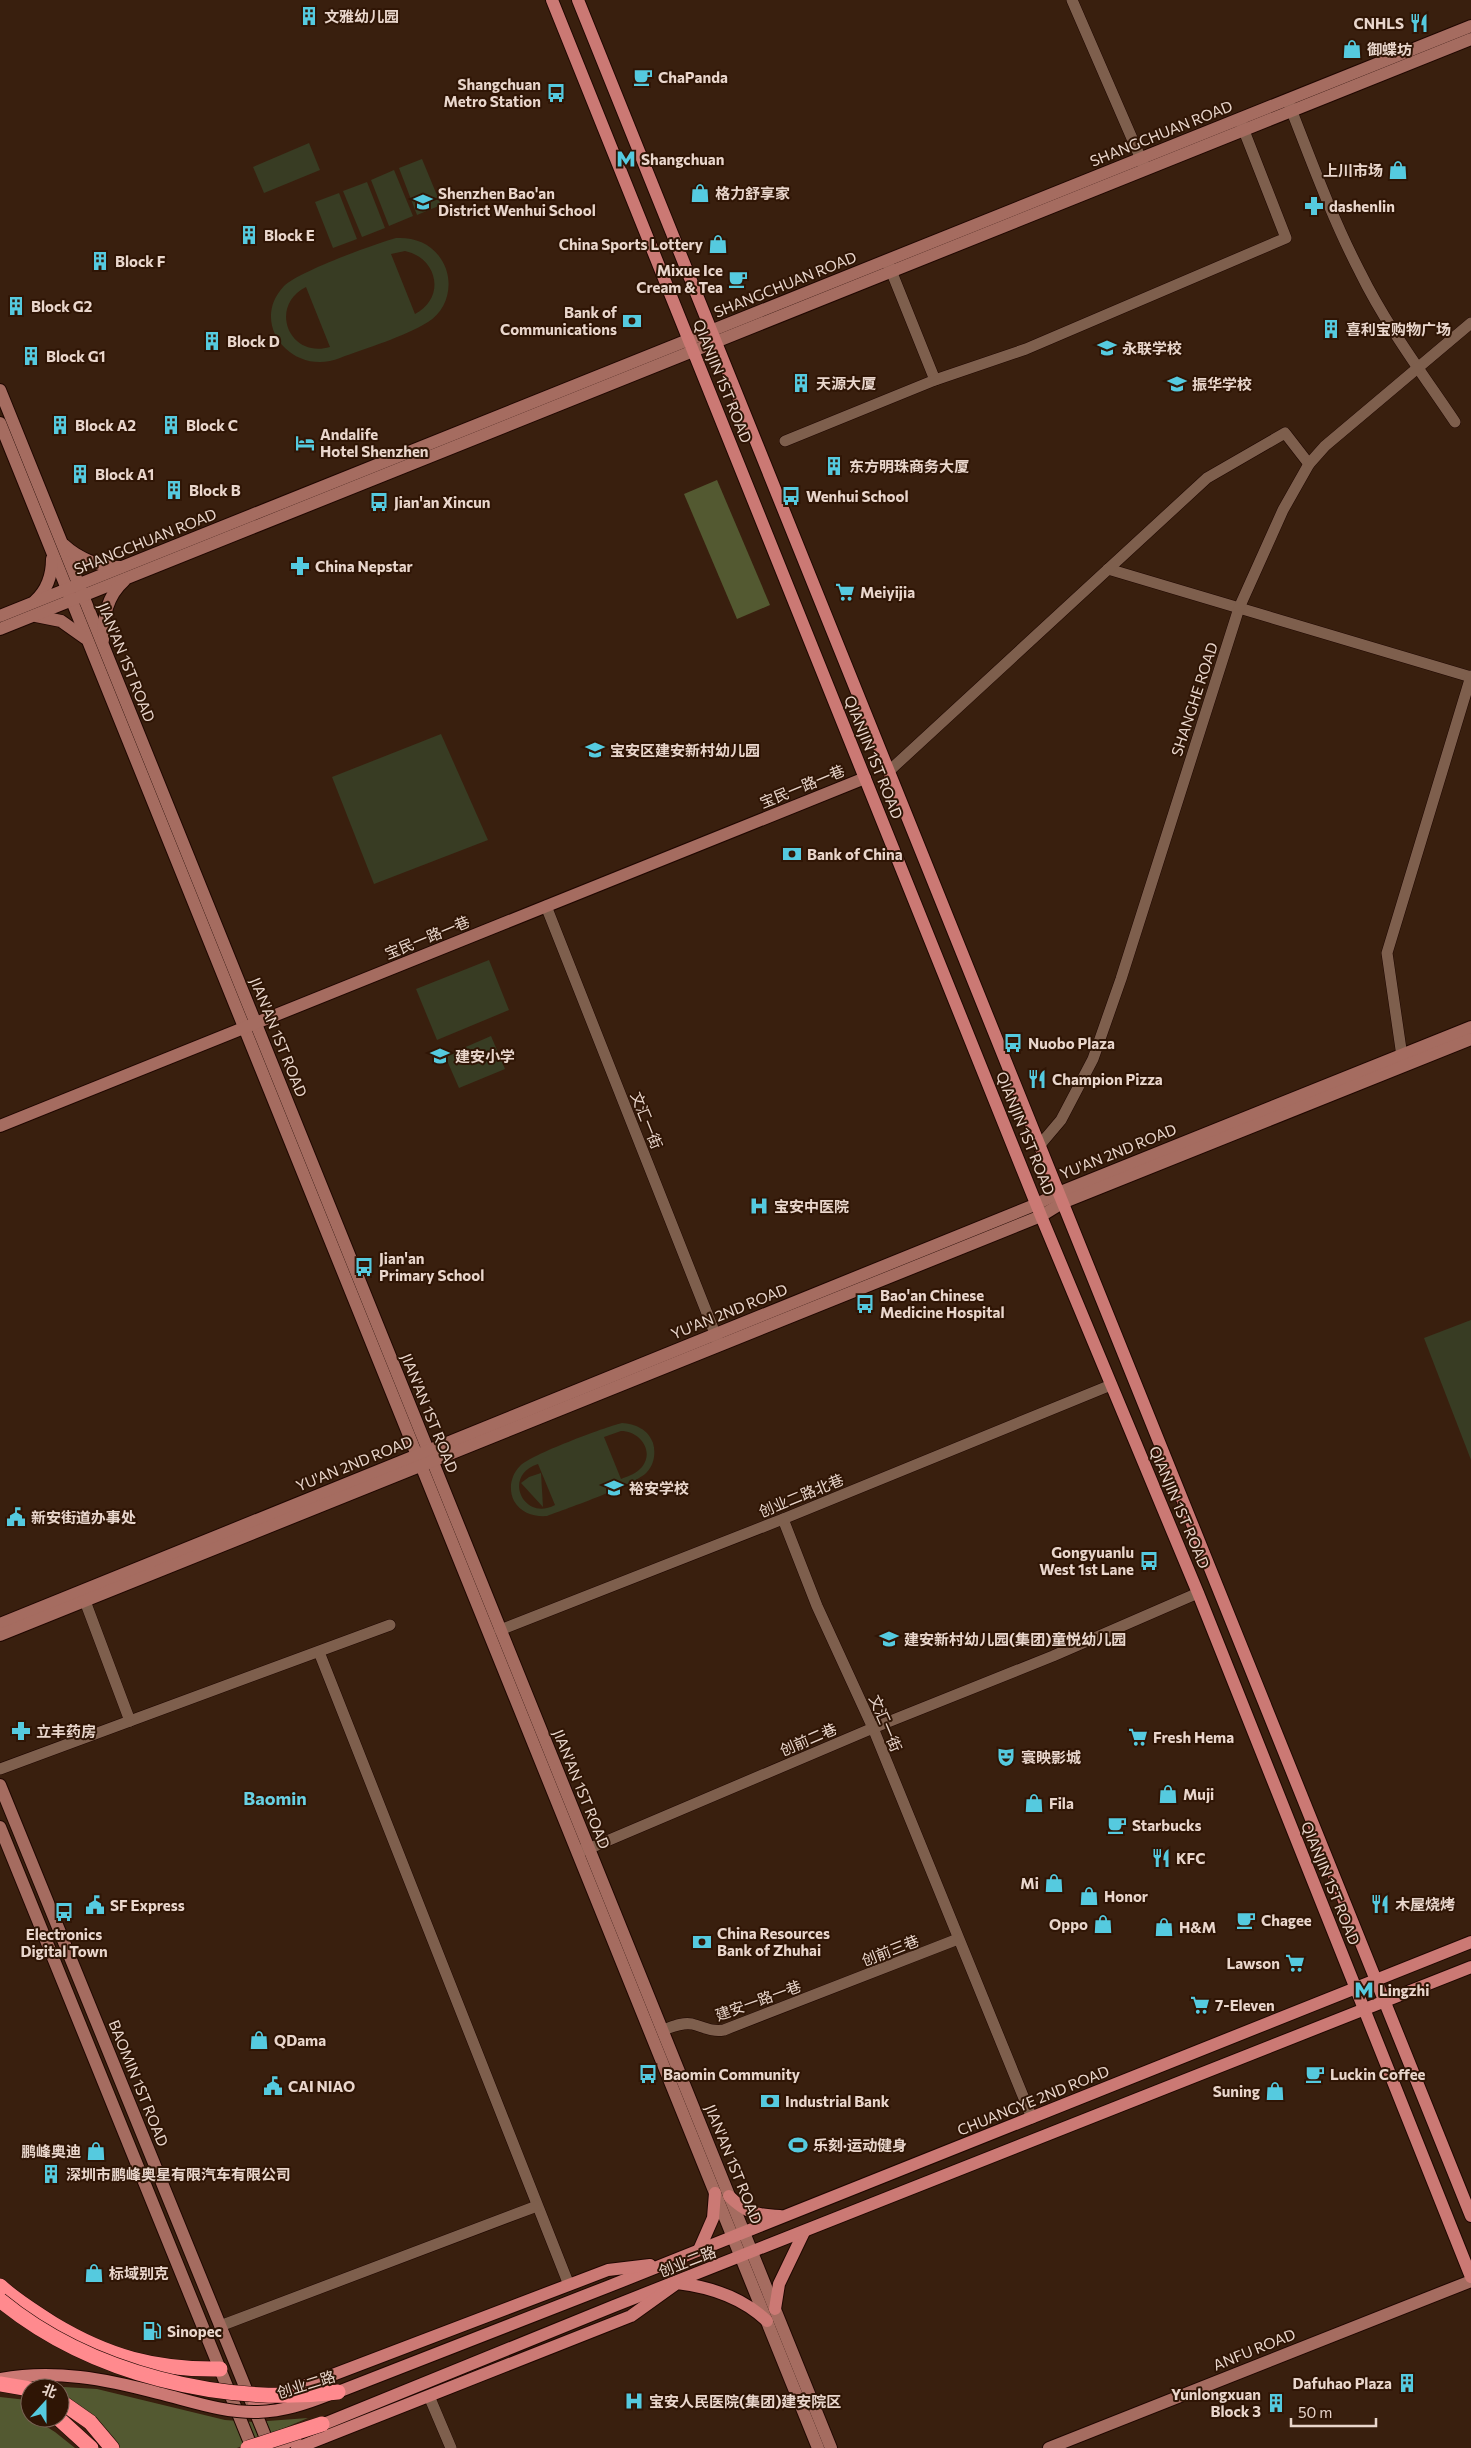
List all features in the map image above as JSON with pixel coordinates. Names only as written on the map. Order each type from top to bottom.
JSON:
[{"type":"highway","points":[[0,2286],[45,2319],[105,2351],[162,2367],[188,2370],[220,2369]]},
{"type":"highway","points":[[0,2300],[42,2330],[81,2351],[169,2380],[244,2395],[299,2396],[338,2392]]},
{"type":"highway","points":[[0,2374],[20,2390]]},
{"type":"highway","points":[[0,2384],[20,2387]]},
{"type":"highway","points":[[70,2408],[90,2422],[112,2448]]},
{"type":"highway","points":[[248,2448],[322,2424]]},
{"type":"highway","points":[[69,2428],[91,2448]]},
{"type":"main road","name":"QIANJIN 1ST ROAD","points":[[552,0],[1039,1210],[1198,1593],[1471,2277]]},
{"type":"main road","name":"QIANJIN 1ST ROAD","points":[[578,0],[1471,2216]]},
{"type":"main road","name":"SHANGCHUAN ROAD","points":[[1289,106],[1471,26]]},
{"type":"main road","name":"SHANGCHUAN ROAD","points":[[0,629],[34,609],[691,345],[1289,106],[1471,39]]},
{"type":"main road","name":"JIAN'AN 1ST ROAD","points":[[0,390],[103,645],[250,1026],[582,1850],[663,2030],[728,2196],[738,2235]]},
{"type":"main road","name":"JIAN'AN 1ST ROAD","points":[[0,423],[87,640],[250,1026]]},
{"type":"main road","points":[[62,544],[88,560],[125,573],[107,606],[103,630],[103,645]]},
{"type":"main road","points":[[51,551],[52,561],[49,581],[34,609],[61,621],[87,640]]},
{"type":"main road","name":"SHANGCHUAN ROAD","points":[[0,616],[34,609]]},
{"type":"main road","name":"宝民一路一巷","points":[[0,1126],[865,778]]},
{"type":"main road","name":"YU'AN 2ND ROAD","points":[[1402,1061],[1471,1027]]},
{"type":"main road","name":"YU'AN 2ND ROAD","points":[[0,1624],[424,1458],[718,1340],[1039,1210],[1060,1198],[1402,1061],[1471,1039]]},
{"type":"main road","points":[[1102,1363],[1102,1356],[1107,1350],[1115,1349],[1124,1355]]},
{"type":"main road","name":"JIAN'AN 1ST ROAD","points":[[424,1458],[500,1630],[582,1850],[715,2193],[775,2309],[831,2448]]},
{"type":"main road","name":"YU'AN 2ND ROAD","points":[[0,1635],[424,1458]]},
{"type":"main road","name":"BAOMIN 1ST ROAD","points":[[0,1785],[270,2448]]},
{"type":"main road","points":[[0,1827],[252,2448]]},
{"type":"main road","name":"CHUANGYE 2ND ROAD","points":[[607,2287],[1471,1942]]},
{"type":"main road","points":[[775,2309],[779,2284],[804,2232],[1471,1968]]},
{"type":"main road","points":[[1431,2178],[1432,2171],[1438,2166],[1445,2165],[1453,2172]]},
{"type":"main road","points":[[699,2250],[713,2218],[715,2193]]},
{"type":"main road","points":[[728,2196],[737,2204],[757,2215],[785,2216]]},
{"type":"main road","name":"创业二路","points":[[277,2448],[322,2424],[614,2306],[804,2232]]},
{"type":"main road","name":"JIAN'AN 1ST ROAD","points":[[747,2255],[767,2321],[818,2448]]},
{"type":"main road","points":[[254,2405],[608,2270],[669,2262]]},
{"type":"main road","name":"ANFU ROAD","points":[[1049,2448],[1471,2281]]},
{"type":"main road","points":[[297,2448],[631,2316],[677,2283],[705,2286],[735,2298],[758,2312],[767,2321]]},
{"type":"main road","name":"创业二路","points":[[0,2379],[48,2374],[95,2378],[210,2406],[244,2412],[292,2408],[338,2392],[607,2287]]},
{"type":"street","points":[[1072,0],[1143,164]]},
{"type":"street","points":[[1289,106],[1360,273],[1392,330],[1455,422]]},
{"type":"street","points":[[785,441],[935,380],[1026,349],[1286,238],[1241,125]]},
{"type":"street","points":[[889,266],[935,380]]},
{"type":"street","name":"SHANGHE ROAD","points":[[1039,1146],[1061,1120],[1093,1059],[1121,979],[1239,608],[1283,510],[1309,464],[1325,446],[1471,323]]},
{"type":"street","points":[[888,772],[1207,478],[1285,433],[1309,464]]},
{"type":"street","points":[[1108,569],[1471,677],[1387,952],[1402,1061]]},
{"type":"street","name":"文汇一街","points":[[546,906],[718,1340]]},
{"type":"street","name":"创业二路北巷","points":[[500,1630],[783,1519],[1111,1385]]},
{"type":"street","name":"文汇一街","points":[[783,1519],[816,1606],[873,1728],[1032,2118]]},
{"type":"street","name":"创前二巷","points":[[582,1850],[873,1728],[1052,1656],[1198,1593]]},
{"type":"street","points":[[85,1601],[130,1721]]},
{"type":"street","points":[[0,1769],[390,1625]]},
{"type":"street","points":[[319,1652],[569,2285]]},
{"type":"street","name":"创前三巷","points":[[833,1988],[958,1939]]},
{"type":"street","name":"建安一路一巷","points":[[663,2030],[682,2023],[712,2031],[724,2030],[833,1988]]},
{"type":"street","points":[[220,2326],[537,2206]]},
{"type":"street","points":[[429,2396],[451,2448]]},
{"type":"green space","points":[[309,143],[320,170],[264,193],[253,167]]},
{"type":"green space","points":[[422,159],[441,205],[417,215],[399,168]]},
{"type":"green space","points":[[394,170],[413,216],[389,226],[371,180]]},
{"type":"green space","points":[[367,182],[385,228],[362,237],[343,191]]},
{"type":"green space","points":[[339,193],[357,239],[333,248],[315,202]]},
{"type":"green space","points":[[396,238],[422,242],[437,253],[441,259],[448,276],[449,285],[448,294],[441,310],[428,322],[418,327],[340,358],[323,362],[306,360],[292,354],[281,343],[274,330],[271,316],[274,301],[284,286],[304,273],[320,266]],"holes":[[[405,251],[416,255],[425,262],[431,270],[434,279],[434,289],[431,298],[425,307],[415,314],[391,254]],[[306,287],[330,347],[316,349],[304,345],[294,338],[288,329],[286,317],[288,306],[294,296]]]},
{"type":"green space","points":[[717,480],[770,605],[737,619],[684,494]]},
{"type":"green space","points":[[441,734],[488,840],[374,884],[332,777]]},
{"type":"green space","points":[[489,960],[509,1010],[437,1040],[416,989]]},
{"type":"green space","points":[[491,1036],[505,1069],[459,1088],[445,1056]]},
{"type":"green space","points":[[1471,1320],[1471,1460],[1424,1338]]},
{"type":"green space","points":[[622,1423],[632,1425],[640,1428],[651,1438],[654,1455],[653,1462],[647,1472],[630,1483],[547,1516],[537,1516],[520,1509],[512,1496],[511,1482],[520,1466],[538,1455],[585,1435]],"holes":[[[621,1431],[634,1434],[639,1438],[646,1448],[647,1454],[646,1461],[640,1469],[621,1479],[604,1437]],[[538,1464],[555,1505],[544,1509],[534,1507],[526,1502],[521,1495],[519,1486],[521,1477],[527,1470]]]},
{"type":"green space","points":[[541,1473],[543,1507],[521,1483],[529,1477]]},
{"type":"green space","points":[[70,2387],[97,2389],[225,2420],[254,2422],[308,2418],[237,2448],[118,2448],[70,2404]]},
{"type":"green space","points":[[0,2397],[20,2399],[20,2428],[49,2428],[75,2448],[0,2448]]},
{"type":"place","name":"文雅幼儿园","points":[[309,16]]},
{"type":"place","name":"CNHLS","points":[[1419,23]]},
{"type":"place","name":"御蝶坊","points":[[1352,49]]},
{"type":"place","name":"ChaPanda","points":[[643,77]]},
{"type":"place","name":"Shangchuan Metro Station","points":[[556,93]]},
{"type":"place","name":"Shangchuan","points":[[626,159]]},
{"type":"place","name":"上川市场","points":[[1398,170]]},
{"type":"place","name":"格力舒享家","points":[[700,193]]},
{"type":"place","name":"Shenzhen Bao'an District Wenhui School","points":[[423,202]]},
{"type":"place","name":"dashenlin","points":[[1314,206]]},
{"type":"place","name":"Block E","points":[[249,235]]},
{"type":"place","name":"China Sports Lottery","points":[[718,244]]},
{"type":"place","name":"Block F","points":[[100,261]]},
{"type":"place","name":"Mixue Ice Cream & Tea","points":[[738,279]]},
{"type":"place","name":"Block G2","points":[[16,306]]},
{"type":"place","name":"Bank of Communications","points":[[632,321]]},
{"type":"place","name":"喜利宝购物广场","points":[[1331,329]]},
{"type":"place","name":"Block D","points":[[212,341]]},
{"type":"place","name":"永联学校","points":[[1107,348]]},
{"type":"place","name":"Block G1","points":[[31,356]]},
{"type":"place","name":"天源大厦","points":[[801,383]]},
{"type":"place","name":"振华学校","points":[[1177,384]]},
{"type":"place","name":"Block A2","points":[[60,425]]},
{"type":"place","name":"Block C","points":[[171,425]]},
{"type":"place","name":"Andalife Hotel Shenzhen","points":[[305,443]]},
{"type":"place","name":"东方明珠商务大厦","points":[[834,466]]},
{"type":"place","name":"Block A1","points":[[80,474]]},
{"type":"place","name":"Block B","points":[[174,490]]},
{"type":"place","name":"Wenhui School","points":[[791,496]]},
{"type":"place","name":"Jian'an Xincun","points":[[379,502]]},
{"type":"place","name":"China Nepstar","points":[[300,566]]},
{"type":"place","name":"Meiyijia","points":[[845,592]]},
{"type":"place","name":"宝安区建安新村幼儿园","points":[[595,750]]},
{"type":"place","name":"Bank of China","points":[[792,854]]},
{"type":"place","name":"Nuobo Plaza","points":[[1013,1043]]},
{"type":"place","name":"建安小学","points":[[440,1056]]},
{"type":"place","name":"Champion Pizza","points":[[1037,1079]]},
{"type":"place","name":"宝安中医院","points":[[759,1206]]},
{"type":"place","name":"Jian'an Primary School","points":[[364,1267]]},
{"type":"place","name":"Bao'an Chinese Medicine Hospital","points":[[865,1304]]},
{"type":"place","name":"裕安学校","points":[[614,1488]]},
{"type":"place","name":"新安街道办事处","points":[[16,1517]]},
{"type":"place","name":"Gongyuanlu West 1st Lane","points":[[1149,1561]]},
{"type":"place","name":"建安新村幼儿园(集团)童悦幼儿园","points":[[889,1639]]},
{"type":"place","name":"立丰药房","points":[[21,1731]]},
{"type":"place","name":"Fresh Hema","points":[[1138,1737]]},
{"type":"place","name":"寰映影城","points":[[1006,1757]]},
{"type":"place","name":"Muji","points":[[1168,1794]]},
{"type":"place","name":"Fila","points":[[1034,1803]]},
{"type":"place","name":"Starbucks","points":[[1117,1825]]},
{"type":"place","name":"KFC","points":[[1161,1858]]},
{"type":"place","name":"Mi","points":[[1054,1883]]},
{"type":"place","name":"Honor","points":[[1089,1896]]},
{"type":"place","name":"木屋烧烤","points":[[1380,1904]]},
{"type":"place","name":"SF Express","points":[[95,1905]]},
{"type":"place","name":"Electronics Digital Town","points":[[64,1912]]},
{"type":"place","name":"Chagee","points":[[1246,1920]]},
{"type":"place","name":"Oppo","points":[[1103,1924]]},
{"type":"place","name":"H&M","points":[[1164,1927]]},
{"type":"place","name":"China Resources Bank of Zhuhai","points":[[702,1942]]},
{"type":"place","name":"Lawson","points":[[1295,1963]]},
{"type":"place","name":"Lingzhi","points":[[1364,1990]]},
{"type":"place","name":"7-Eleven","points":[[1200,2005]]},
{"type":"place","name":"QDama","points":[[259,2040]]},
{"type":"place","name":"Baomin Community","points":[[648,2074]]},
{"type":"place","name":"Luckin Coffee","points":[[1315,2074]]},
{"type":"place","name":"CAI NIAO","points":[[273,2086]]},
{"type":"place","name":"Suning","points":[[1275,2091]]},
{"type":"place","name":"Industrial Bank","points":[[770,2101]]},
{"type":"place","name":"乐刻·运动健身","points":[[798,2145]]},
{"type":"place","name":"鹏峰奥迪","points":[[96,2151]]},
{"type":"place","name":"深圳市鹏峰奥星有限汽车有限公司","points":[[51,2174]]},
{"type":"place","name":"标域别克","points":[[94,2273]]},
{"type":"place","name":"Sinopec","points":[[152,2331]]},
{"type":"place","name":"Dafuhao Plaza","points":[[1407,2383]]},
{"type":"place","name":"宝安人民医院(集团)建安院区","points":[[634,2401]]},
{"type":"place","name":"Yunlongxuan Block 3","points":[[1276,2403]]},
{"type":"district","name":"Baomin","points":[[275,1798]]}]
